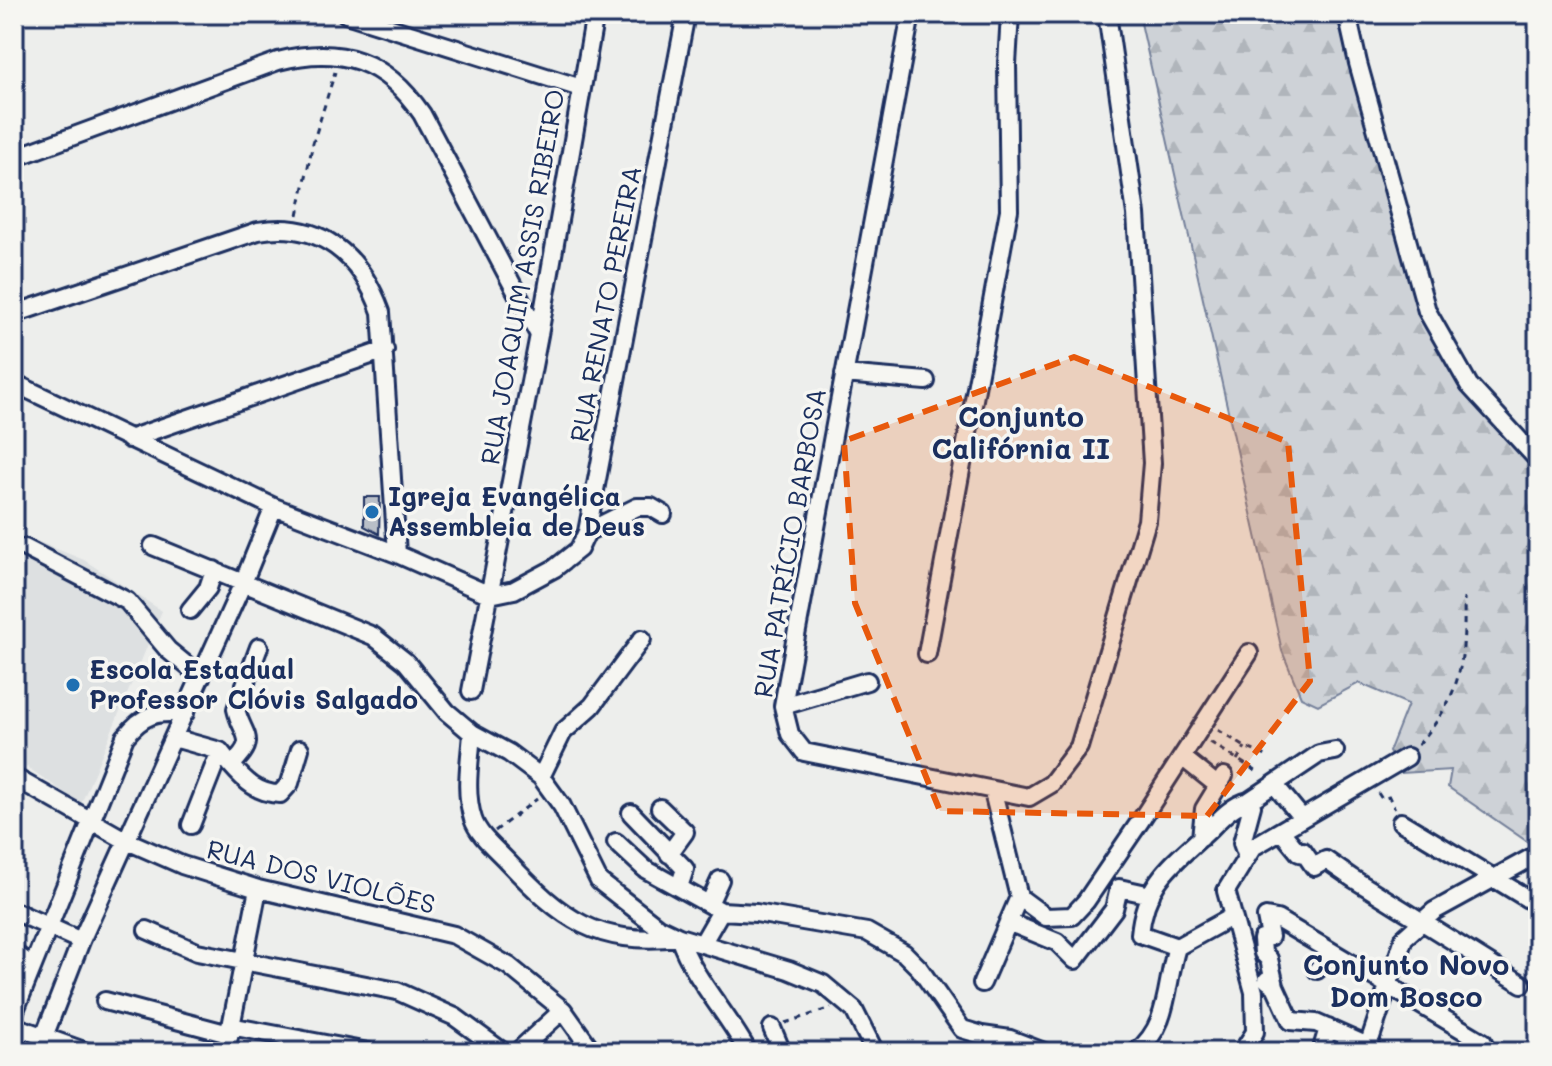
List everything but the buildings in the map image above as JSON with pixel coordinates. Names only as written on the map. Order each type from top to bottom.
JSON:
[{"type":"street","points":[[346,14],[581,88]]},
{"type":"street","name":"RUA JOAQUIM ASSIS RIBEIRO","points":[[471,691],[539,335],[595,14]]},
{"type":"street","name":"RUA RENATO PEREIRA","points":[[490,595],[514,590],[555,568],[579,549],[587,532],[686,14]]},
{"type":"street","name":"RUA PATRÍCIO BARBOSA","points":[[911,14],[783,706],[790,734],[804,752],[1029,797],[1051,784],[1079,747],[1147,521],[1152,463],[1136,214],[1107,14]]},
{"type":"street","points":[[927,654],[1009,210],[1007,64],[1010,14]]},
{"type":"street","points":[[1347,14],[1427,311],[1469,385],[1538,460]]},
{"type":"street","points":[[14,158],[299,55],[340,56],[364,63],[381,71],[405,90],[422,114],[539,335]]},
{"type":"street","points":[[14,314],[258,231],[278,227],[295,230],[333,245],[361,269],[373,288],[381,312],[397,554]]},
{"type":"street","points":[[129,439],[385,350]]},
{"type":"street","points":[[844,374],[926,381]]},
{"type":"street","points":[[14,383],[274,507],[397,554],[490,595]]},
{"type":"street","points":[[40,1045],[81,941],[243,583],[274,507]]},
{"type":"street","points":[[587,532],[637,507],[651,507],[663,514]]},
{"type":"street","points":[[153,546],[373,636],[406,662],[447,712],[472,733],[509,753],[545,783],[562,806],[599,881],[658,927],[679,937],[823,984],[854,1010],[875,1052]]},
{"type":"street","points":[[25,548],[127,601],[168,650],[201,677]]},
{"type":"street","points":[[190,610],[208,588],[214,570]]},
{"type":"street","points":[[545,783],[563,732],[592,706],[642,639]]},
{"type":"street","points":[[231,765],[240,757],[248,741],[236,709],[259,647]]},
{"type":"street","points":[[1019,897],[1046,917],[1072,916],[1086,901],[1249,653]]},
{"type":"street","points":[[783,706],[867,681]]},
{"type":"street","points":[[14,1013],[125,737],[141,719],[165,712],[185,713]]},
{"type":"street","points":[[141,719],[155,721],[164,733],[159,768]]},
{"type":"street","points":[[472,733],[467,792],[474,822],[485,838],[541,897],[578,924],[606,934],[649,940],[679,937]]},
{"type":"street","points":[[174,738],[220,751],[247,784],[269,794],[280,794],[290,783],[300,749]]},
{"type":"street","points":[[191,825],[220,751]]},
{"type":"street","points":[[1233,916],[1177,947],[1140,934],[1142,918],[1151,895],[1173,860],[1226,813],[1319,754],[1335,751]]},
{"type":"street","points":[[1182,757],[1220,781],[1204,809],[1201,838]]},
{"type":"street","points":[[1245,1051],[1255,1032],[1254,992],[1226,891],[1253,847],[1407,757]]},
{"type":"street","name":"RUA DOS VIOLÕES","points":[[14,777],[125,840],[182,865],[258,889],[454,935],[509,966],[563,1010],[593,1052]]},
{"type":"street","points":[[1274,784],[1302,818]]},
{"type":"street","points":[[982,983],[1019,897],[993,792]]},
{"type":"street","points":[[1247,857],[1242,843],[1252,806],[1249,801]]},
{"type":"street","points":[[660,808],[685,832],[669,854]]},
{"type":"street","points":[[631,813],[685,869],[679,887]]},
{"type":"street","points":[[1401,822],[1538,905]]},
{"type":"street","points":[[1281,831],[1299,853],[1303,851],[1314,867],[1326,860],[1522,984]]},
{"type":"street","points":[[616,842],[645,869],[715,907],[867,932],[912,961],[962,1029],[1010,1039],[1044,1052]]},
{"type":"street","points":[[1483,1042],[1388,985],[1277,919],[1266,917],[1270,937],[1262,939],[1263,953],[1269,959],[1275,986],[1291,1021],[1316,1023],[1326,1036],[1367,1049],[1388,985],[1404,938],[1434,911],[1538,854]]},
{"type":"street","points":[[702,944],[715,907],[720,880]]},
{"type":"street","points":[[1008,922],[1057,942],[1075,960],[1114,909],[1119,888],[1151,895]]},
{"type":"street","points":[[226,1052],[258,889]]},
{"type":"street","points":[[14,911],[81,941]]},
{"type":"street","points":[[147,930],[197,952],[397,991],[455,1017],[503,1052]]},
{"type":"street","points":[[679,937],[687,961],[735,1028],[748,1052]]},
{"type":"street","points":[[1136,1052],[1155,1033],[1164,1008],[1177,947]]},
{"type":"street","points":[[1317,970],[1332,952]]},
{"type":"street","points":[[14,953],[32,966]]},
{"type":"street","points":[[1247,965],[1275,986]]},
{"type":"street","points":[[105,1001],[230,1030],[368,1052]]},
{"type":"street","points":[[517,1052],[563,1010]]},
{"type":"street","points":[[14,1026],[40,1045],[87,1052]]},
{"type":"street","points":[[772,1028],[782,1052]]},
{"type":"path","points":[[295,230],[313,143],[340,56]]},
{"type":"path","points":[[1407,757],[1434,727],[1457,687],[1465,644],[1464,598]]},
{"type":"path","points":[[1201,728],[1266,756]]},
{"type":"path","points":[[1201,728],[1237,760],[1259,773]]},
{"type":"path","points":[[1237,760],[1245,747]]},
{"type":"path","points":[[1370,779],[1382,799],[1389,797],[1401,822]]},
{"type":"path","points":[[485,838],[545,783]]},
{"type":"path","points":[[772,1028],[846,1003]]},
{"type":"highlighted area","points":[[1074,357],[1288,442],[1310,681],[1207,816],[940,811],[855,603],[844,441]]},
{"type":"shaded area","name":"Escola Estadual Professor Clóvis Salgado","points":[[14,532],[84,560],[162,611],[81,804],[14,758]]},
{"type":"green space","points":[[1139,14],[1345,14],[1425,311],[1468,385],[1538,461],[1538,849],[1448,787],[1451,770],[1401,773],[1389,752],[1408,704],[1359,683],[1318,705],[1301,697],[1282,651]]},
{"type":"place","name":"Igreja Evangélica Assembleia de Deus","points":[[372,512]]},
{"type":"place","name":"Escola Estadual Professor Clóvis Salgado","points":[[73,685]]},
{"type":"district","name":"Conjunto Califórnia II","points":[[1021,433]]},
{"type":"district","name":"Conjunto Novo Dom Bosco","points":[[1406,981]]}]
